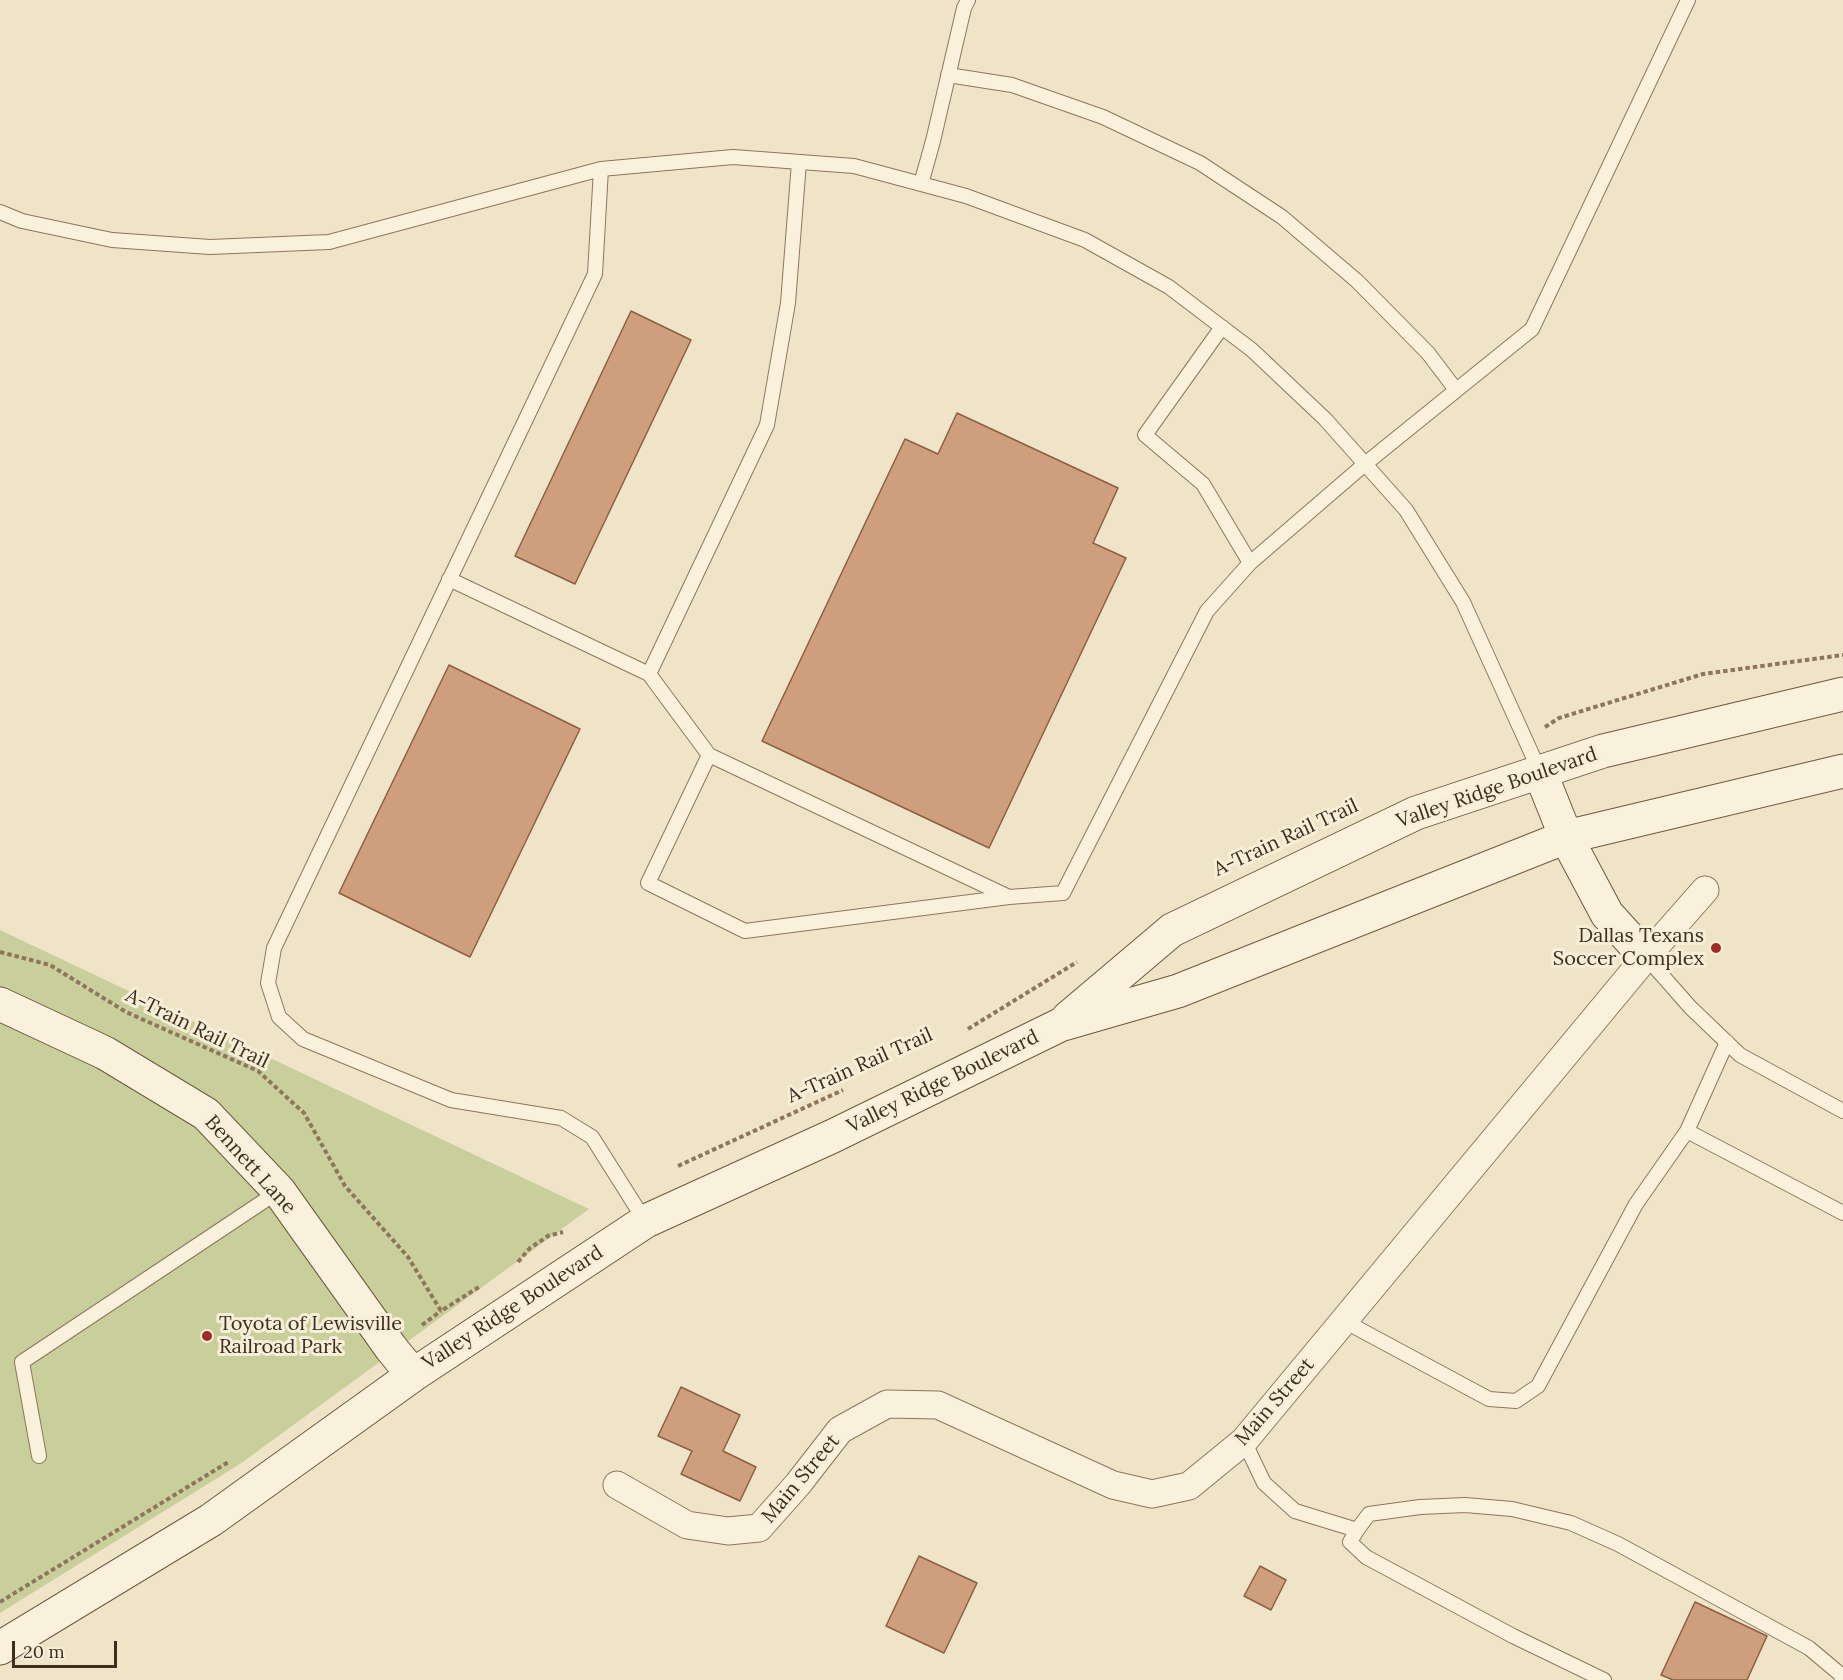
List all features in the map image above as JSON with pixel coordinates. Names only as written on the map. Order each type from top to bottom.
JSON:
[{"type":"street","name":"Valley Ridge Boulevard","points":[[1059,1025],[1172,930],[1416,813],[1603,751],[1843,694]]},
{"type":"street","name":"Valley Ridge Boulevard","points":[[0,1648],[211,1520],[413,1375],[646,1221],[833,1136],[1059,1025],[1178,991],[1566,837],[1843,771]]},
{"type":"street","points":[[1540,772],[1566,837],[1607,914],[1646,957]]},
{"type":"street","name":"Main Street","points":[[617,1485],[687,1525],[728,1531],[759,1528],[798,1484],[840,1430],[887,1404],[938,1405],[1113,1485],[1152,1494],[1189,1486],[1244,1441],[1646,957],[1705,890]]},
{"type":"street","name":"Bennett Lane","points":[[0,1004],[105,1053],[206,1114],[279,1191],[391,1348],[413,1375]]},
{"type":"lane","points":[[921,184],[964,8],[968,0]]},
{"type":"lane","points":[[709,755],[648,883],[745,931],[1009,897],[1063,893],[1207,611],[1250,562],[1365,464],[1532,329],[1688,0]]},
{"type":"lane","points":[[948,75],[1012,85],[1103,117],[1200,163],[1282,217],[1357,281],[1428,353],[1456,390]]},
{"type":"lane","points":[[0,212],[22,221],[112,240],[210,247],[329,242],[601,170],[733,157],[854,166],[966,196],[1085,240],[1169,287],[1252,350],[1325,419],[1406,510],[1463,602],[1540,772]]},
{"type":"lane","points":[[649,674],[767,425],[788,303],[799,162]]},
{"type":"lane","points":[[601,170],[595,274],[273,948],[268,983],[279,1017],[303,1039],[451,1100],[561,1118],[592,1137],[646,1221]]},
{"type":"lane","points":[[1222,327],[1145,435],[1203,483],[1250,562]]},
{"type":"lane","points":[[449,579],[649,674],[709,755],[1009,897]]},
{"type":"lane","points":[[1646,957],[1690,1007],[1740,1055],[1843,1111]]},
{"type":"lane","points":[[1344,1321],[1489,1399],[1516,1401],[1538,1386],[1636,1204],[1686,1131],[1727,1042]]},
{"type":"lane","points":[[1686,1131],[1843,1213]]},
{"type":"lane","points":[[39,1456],[22,1362],[279,1191]]},
{"type":"lane","points":[[1244,1441],[1264,1483],[1295,1511],[1357,1530]]},
{"type":"lane","points":[[1604,1680],[1513,1636],[1366,1557],[1350,1542],[1369,1514],[1420,1507],[1464,1505],[1512,1509],[1571,1523],[1618,1544],[1809,1648],[1840,1674],[1843,1680]]},
{"type":"path","points":[[1526,740],[1559,718],[1703,674],[1843,656]]},
{"type":"path","name":"A-Train Rail Trail","points":[[0,952],[50,965],[126,1012],[258,1071],[304,1113],[345,1186],[408,1257],[441,1311]]},
{"type":"path","points":[[964,1032],[1084,958]]},
{"type":"path","name":"A-Train Rail Trail","points":[[673,1169],[844,1089]]},
{"type":"path","points":[[517,1263],[530,1248],[548,1236],[570,1230]]},
{"type":"path","points":[[391,1348],[441,1311],[488,1281]]},
{"type":"path","points":[[0,1602],[239,1455]]},
{"type":"green space","name":"Toyota of Lewisville Railroad Park","points":[[0,930],[589,1209],[240,1464],[0,1613]]},
{"type":"building","points":[[631,311],[691,340],[575,584],[515,556]]},
{"type":"building","points":[[957,413],[1118,488],[1093,543],[1126,558],[989,848],[762,741],[905,439],[938,454]]},
{"type":"building","points":[[449,665],[580,729],[470,957],[339,893]]},
{"type":"building","points":[[681,1387],[740,1415],[723,1451],[756,1467],[740,1501],[681,1474],[692,1451],[658,1436]]},
{"type":"building","points":[[919,1556],[977,1583],[944,1653],[886,1626]]},
{"type":"building","points":[[1260,1566],[1286,1580],[1271,1610],[1244,1596]]},
{"type":"building","points":[[1695,1602],[1767,1636],[1747,1680],[1673,1680],[1661,1675]]},
{"type":"place","name":"Dallas Texans Soccer Complex","points":[[1716,948]]},
{"type":"place","name":"Toyota of Lewisville Railroad Park","points":[[207,1336]]}]
